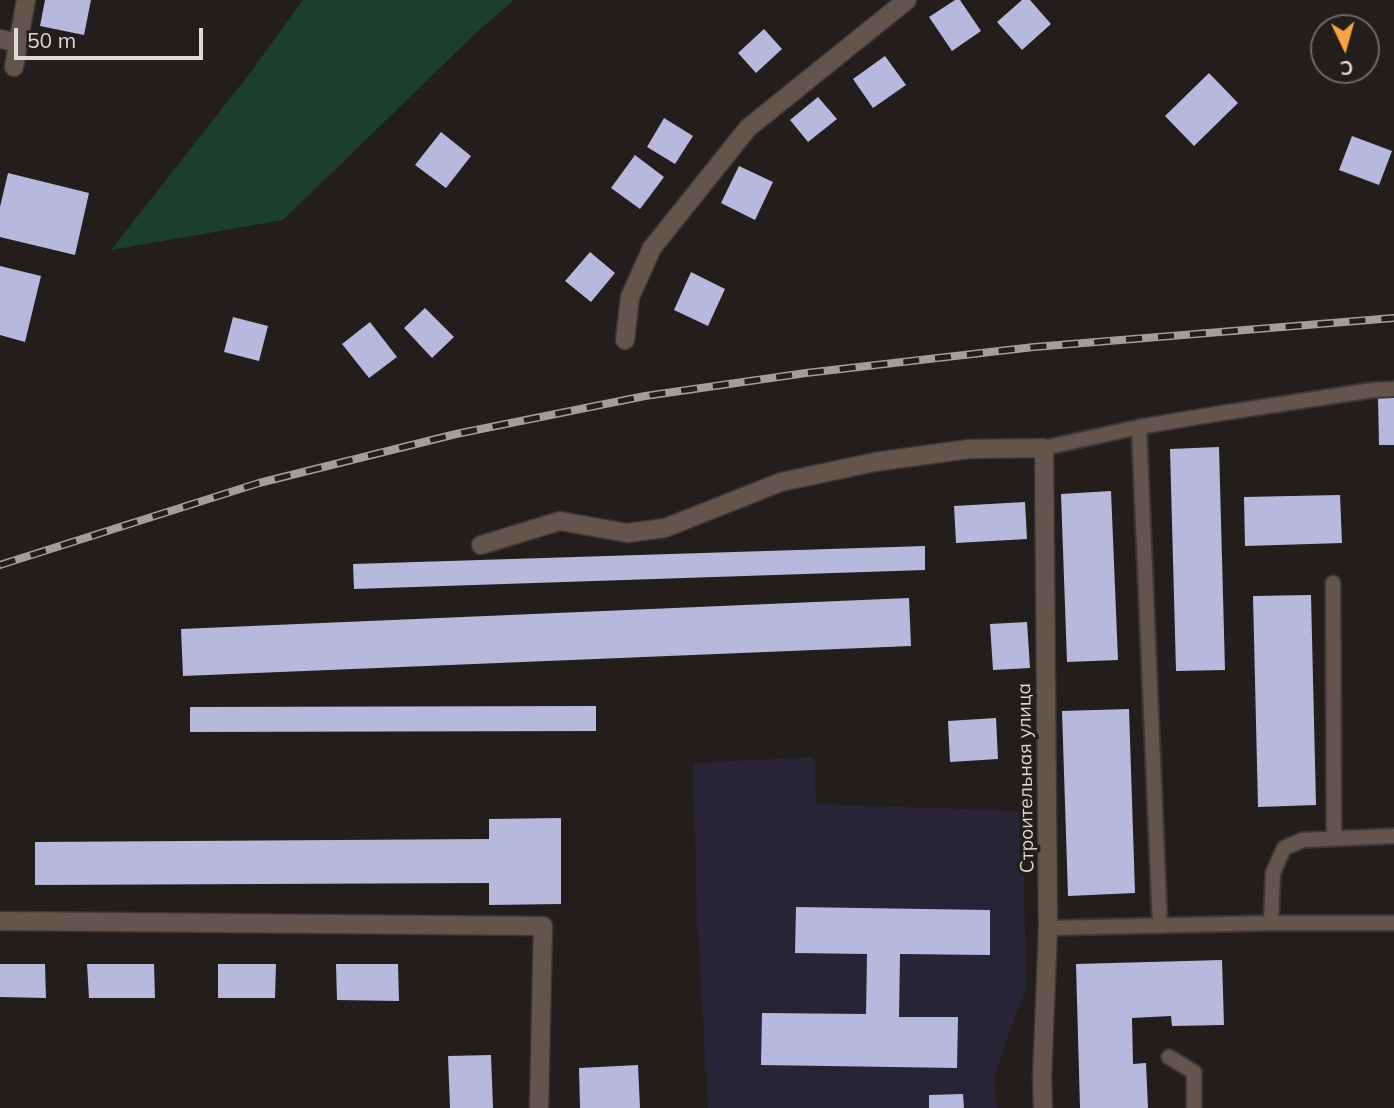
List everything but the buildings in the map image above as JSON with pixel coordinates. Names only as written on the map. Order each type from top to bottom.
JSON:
[{"type":"street","points":[[14,67],[26,0]]},
{"type":"street","points":[[625,340],[630,297],[652,248],[748,128],[907,0]]},
{"type":"street","points":[[0,39],[19,43]]},
{"type":"street","points":[[481,545],[560,521],[627,533],[665,528],[781,482],[874,463],[969,449],[1044,448]]},
{"type":"street","name":"Строительная улица","points":[[1043,1108],[1048,928],[1044,448]]},
{"type":"street","points":[[0,921],[543,926],[539,1108]]},
{"type":"lane","points":[[1044,448],[1139,427],[1373,390],[1394,390]]},
{"type":"lane","points":[[1139,427],[1160,926]]},
{"type":"lane","points":[[1333,583],[1334,838]]},
{"type":"lane","points":[[1271,923],[1273,873],[1284,848],[1303,840],[1394,836]]},
{"type":"lane","points":[[1048,928],[1394,923]]},
{"type":"lane","points":[[1169,1057],[1194,1072],[1194,1108]]},
{"type":"shaded area","points":[[814,757],[816,804],[1023,811],[1026,987],[994,1076],[997,1108],[708,1108],[697,914],[693,763]]},
{"type":"green space","points":[[303,0],[514,0],[479,30],[283,220],[111,250],[250,73]]},
{"type":"railway","points":[[0,565],[259,483],[456,434],[645,396],[806,373],[1034,347],[1394,318]]}]
